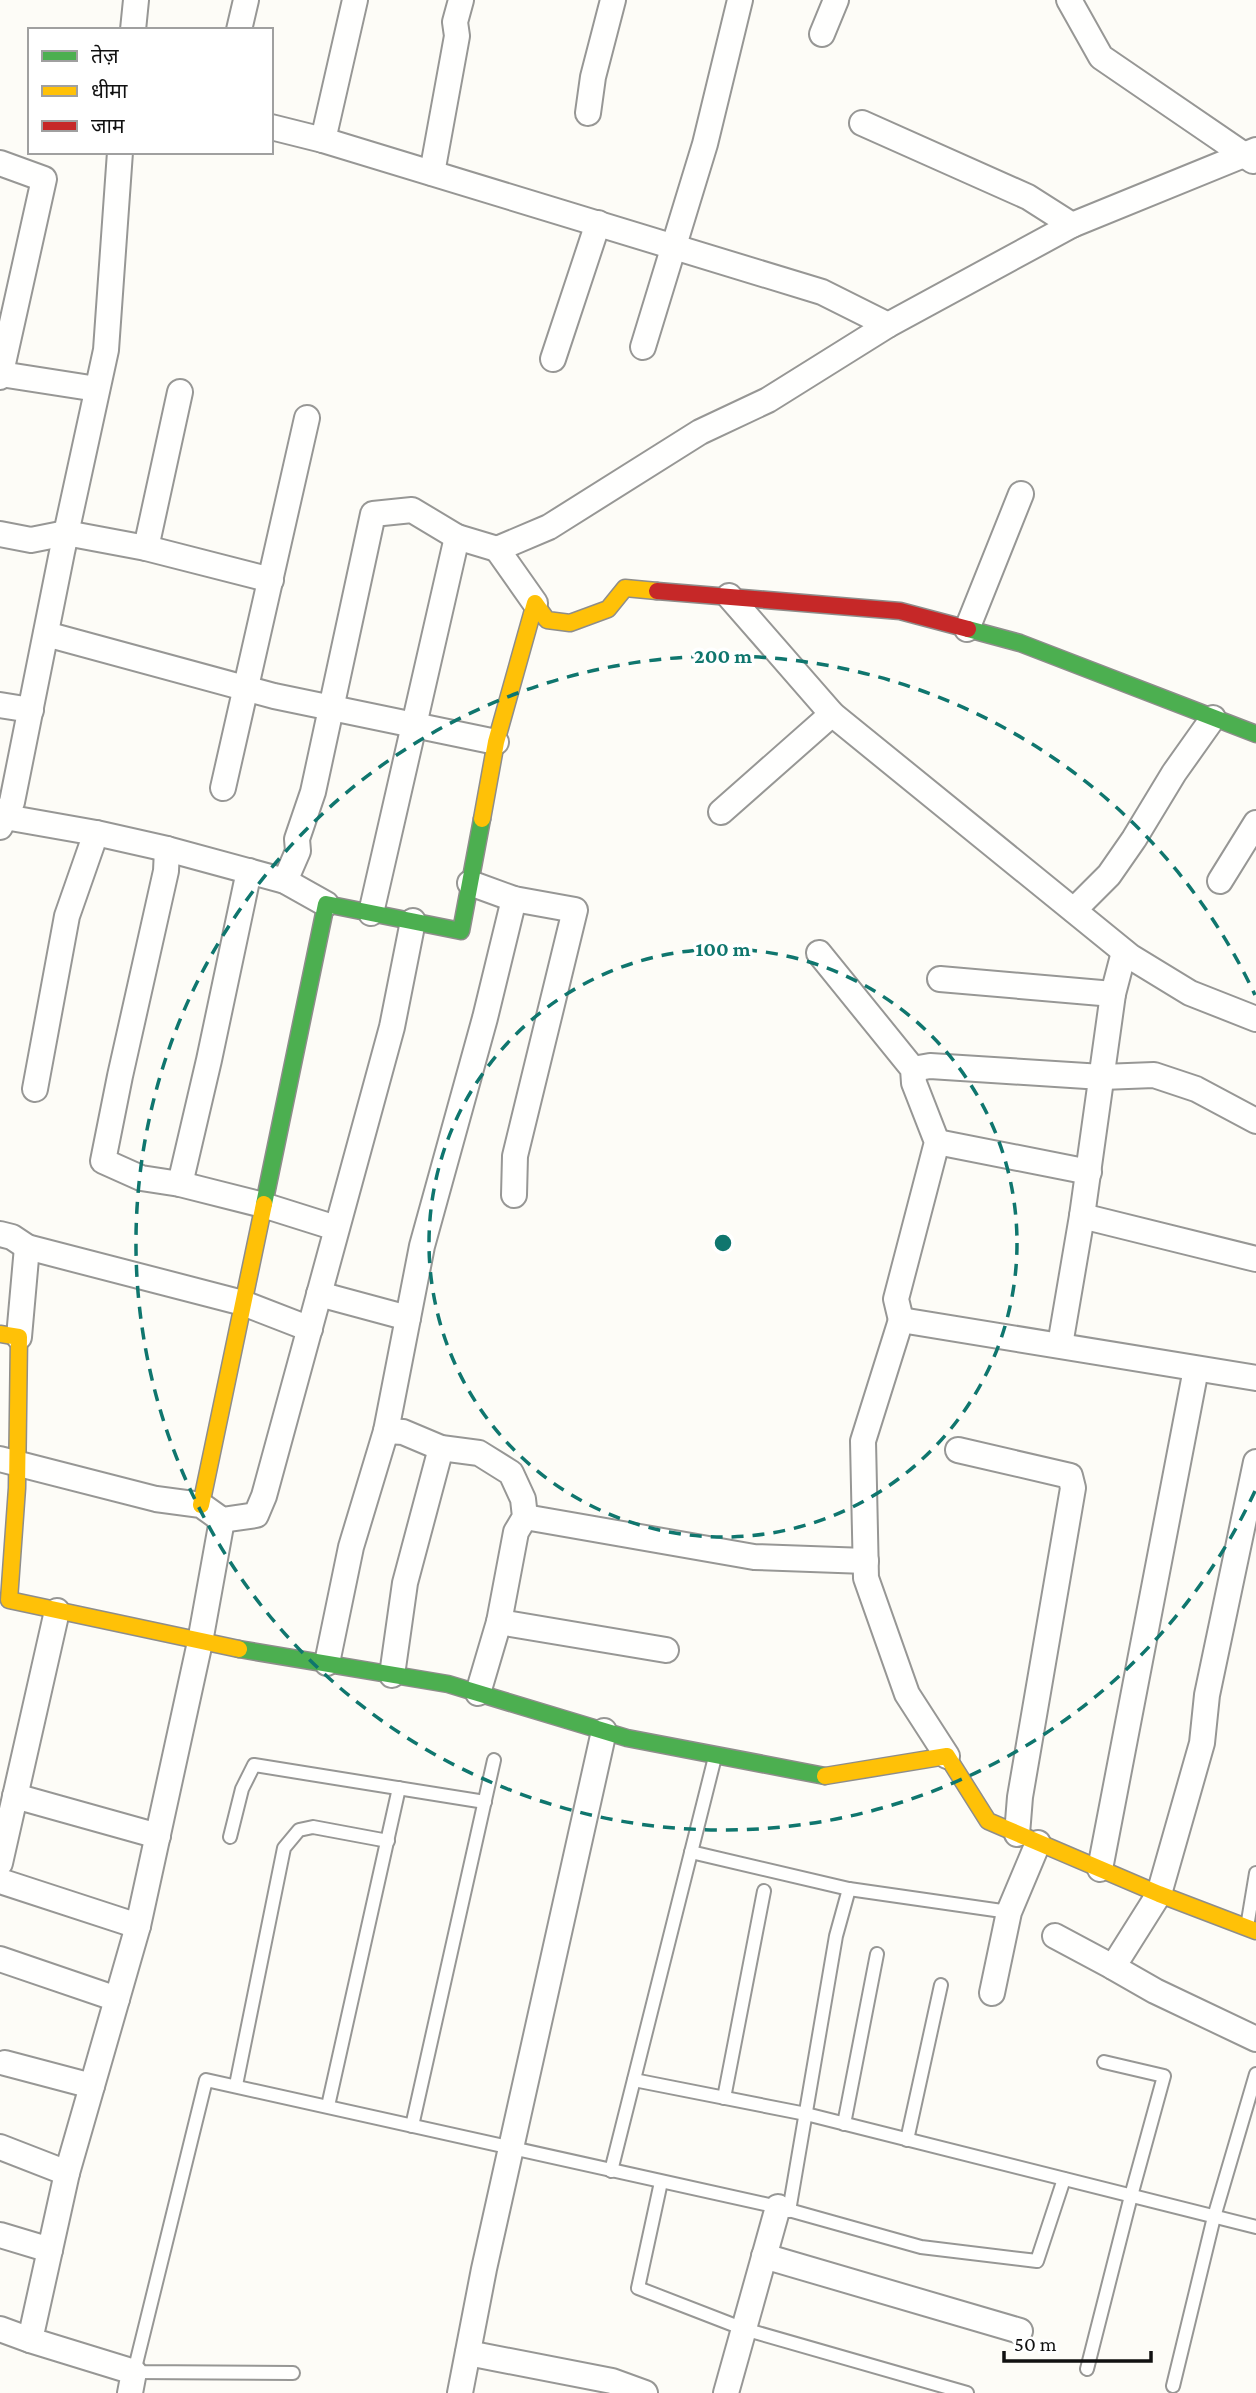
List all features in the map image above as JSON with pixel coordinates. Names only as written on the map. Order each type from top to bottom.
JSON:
[{"type":"street","points":[[133,28],[136,0]]},
{"type":"street","points":[[239,28],[246,0]]},
{"type":"street","points":[[323,140],[355,0]]},
{"type":"street","points":[[432,173],[457,36],[455,22],[461,0]]},
{"type":"street","points":[[588,113],[593,77],[613,0]]},
{"type":"street","points":[[643,346],[705,144],[740,0]]},
{"type":"street","points":[[822,33],[836,0]]},
{"type":"street","points":[[1069,0],[1101,57],[1252,156]]},
{"type":"street","points":[[862,123],[1028,197],[1072,225]]},
{"type":"street","points":[[273,128],[323,140],[822,292],[888,325]]},
{"type":"street","points":[[120,154],[106,350],[12,802],[2,820],[96,833],[167,849],[285,881],[326,904],[461,931],[496,742],[535,603]]},
{"type":"street","points":[[497,549],[549,527],[701,432],[768,400],[888,325],[1072,225],[1252,156]]},
{"type":"street","points":[[0,163],[44,179],[0,376],[97,389]]},
{"type":"street","points":[[552,359],[598,223]]},
{"type":"street","points":[[146,548],[180,391]]},
{"type":"street","points":[[223,789],[307,418]]},
{"type":"street","points":[[967,629],[1021,494]]},
{"type":"street","points":[[285,881],[298,851],[297,839],[313,792],[373,514],[412,510],[457,537],[497,549],[547,620],[570,623],[608,609],[625,588],[900,611],[1020,643],[1256,734]]},
{"type":"street","points":[[0,534],[31,540],[66,533],[146,548],[271,580]]},
{"type":"street","points":[[371,913],[457,537]]},
{"type":"street","points":[[729,596],[832,714],[1124,951],[1190,993],[1256,1019]]},
{"type":"street","points":[[46,634],[245,688],[496,742]]},
{"type":"street","points":[[0,705],[31,710]]},
{"type":"street","points":[[722,812],[832,714]]},
{"type":"street","points":[[1074,910],[1109,875],[1174,773],[1213,718]]},
{"type":"street","points":[[1220,881],[1256,823]]},
{"type":"street","points":[[34,1089],[67,916],[96,833]]},
{"type":"street","points":[[167,849],[166,871],[103,1161],[141,1178],[180,1184],[263,1205],[336,1228]]},
{"type":"street","points":[[180,1184],[249,871]]},
{"type":"street","points":[[470,883],[514,899],[575,910],[515,1156],[514,1195]]},
{"type":"street","points":[[327,1663],[351,1547],[386,1431],[422,1246],[485,1018],[514,899]]},
{"type":"street","points":[[201,1506],[326,904]]},
{"type":"street","points":[[9,1460],[156,1499],[201,1506],[222,1520],[256,1515],[264,1496],[392,1027],[413,921]]},
{"type":"street","points":[[1060,1345],[1082,1216],[1114,994],[1124,951]]},
{"type":"street","points":[[819,953],[913,1069],[914,1083],[937,1142],[896,1299],[901,1320],[863,1441],[866,1578],[907,1694],[988,1821],[1159,1894],[1252,1929]]},
{"type":"street","points":[[940,979],[1114,994]]},
{"type":"street","points":[[913,1069],[930,1066],[1102,1077],[1154,1076],[1196,1088],[1256,1121]]},
{"type":"street","points":[[937,1142],[1088,1172]]},
{"type":"street","points":[[1082,1216],[1256,1259]]},
{"type":"street","points":[[0,1234],[12,1237],[27,1247],[243,1303],[310,1329]]},
{"type":"street","points":[[27,1247],[10,1336],[9,1600],[200,1642],[448,1684],[627,1738],[822,1776],[947,1756]]},
{"type":"street","points":[[318,1294],[408,1318]]},
{"type":"street","points":[[901,1320],[1256,1378]]},
{"type":"street","points":[[1100,1869],[1196,1368]]},
{"type":"street","points":[[386,1431],[403,1432],[441,1448],[479,1454],[511,1473],[523,1499],[525,1517],[516,1532],[499,1622],[478,1693]]},
{"type":"street","points":[[392,1675],[405,1583],[441,1448]]},
{"type":"street","points":[[958,1450],[1070,1476],[1073,1488],[1020,1797],[1028,1838],[992,1993]]},
{"type":"street","points":[[1113,1967],[1159,1894],[1202,1743],[1207,1695],[1256,1462]]},
{"type":"street","points":[[525,1517],[754,1557],[866,1561]]},
{"type":"street","points":[[30,2340],[67,2173],[138,1926],[200,1642],[222,1520]]},
{"type":"street","points":[[0,1863],[57,1611]]},
{"type":"street","points":[[499,1622],[666,1650]]},
{"type":"street","points":[[460,2393],[484,2269],[604,1731]]},
{"type":"street","points":[[15,1796],[158,1836]]},
{"type":"street","points":[[0,1881],[138,1926]]},
{"type":"street","points":[[1055,1936],[1155,1991],[1256,2039]]},
{"type":"street","points":[[0,1959],[117,1999]]},
{"type":"street","points":[[5,2063],[92,2086]]},
{"type":"street","points":[[0,2147],[67,2173]]},
{"type":"street","points":[[726,2393],[764,2256],[783,2209]]},
{"type":"street","points":[[0,2235],[50,2250]]},
{"type":"street","points":[[764,2256],[1020,2331]]},
{"type":"street","points":[[0,2329],[132,2382]]},
{"type":"street","points":[[468,2353],[612,2381],[645,2393]]},
{"type":"lane","points":[[611,2171],[715,1755]]},
{"type":"lane","points":[[412,2126],[494,1760]]},
{"type":"lane","points":[[230,1837],[242,1789],[254,1765],[485,1802]]},
{"type":"lane","points":[[328,2106],[399,1788]]},
{"type":"lane","points":[[236,2085],[284,1848],[299,1830],[313,1827],[388,1841]]},
{"type":"lane","points":[[691,1852],[849,1889],[1009,1912]]},
{"type":"lane","points":[[1252,1929],[1256,1873]]},
{"type":"lane","points":[[783,2209],[806,2114],[835,1936],[849,1889]]},
{"type":"lane","points":[[724,2098],[764,1891]]},
{"type":"lane","points":[[844,2124],[877,1954]]},
{"type":"lane","points":[[907,2140],[941,1985]]},
{"type":"lane","points":[[1087,2369],[1164,2076],[1104,2062]]},
{"type":"lane","points":[[1173,2386],[1214,2217],[1256,2074]]},
{"type":"lane","points":[[293,2373],[132,2382],[206,2080],[783,2209],[921,2247],[1037,2261],[1064,2179]]},
{"type":"lane","points":[[634,2080],[806,2114],[1256,2227]]},
{"type":"lane","points":[[661,2182],[638,2288],[744,2329],[967,2393]]},
{"type":"traffic: fast","points":[[968,629],[1020,643],[1256,734]]},
{"type":"traffic: fast","points":[[264,1204],[326,904],[461,931],[482,819]]},
{"type":"traffic: fast","points":[[239,1649],[448,1684],[627,1738],[825,1776]]},
{"type":"traffic: slow","points":[[482,819],[496,742],[535,603],[547,620],[570,623],[608,609],[625,588],[657,591]]},
{"type":"traffic: slow","points":[[201,1505],[264,1204]]},
{"type":"traffic: slow","points":[[0,1334],[19,1337],[17,1488],[9,1600],[239,1649]]},
{"type":"traffic: slow","points":[[825,1776],[947,1756],[988,1821],[1159,1894],[1256,1931]]},
{"type":"traffic: jam","points":[[657,591],[900,611],[968,629]]}]
